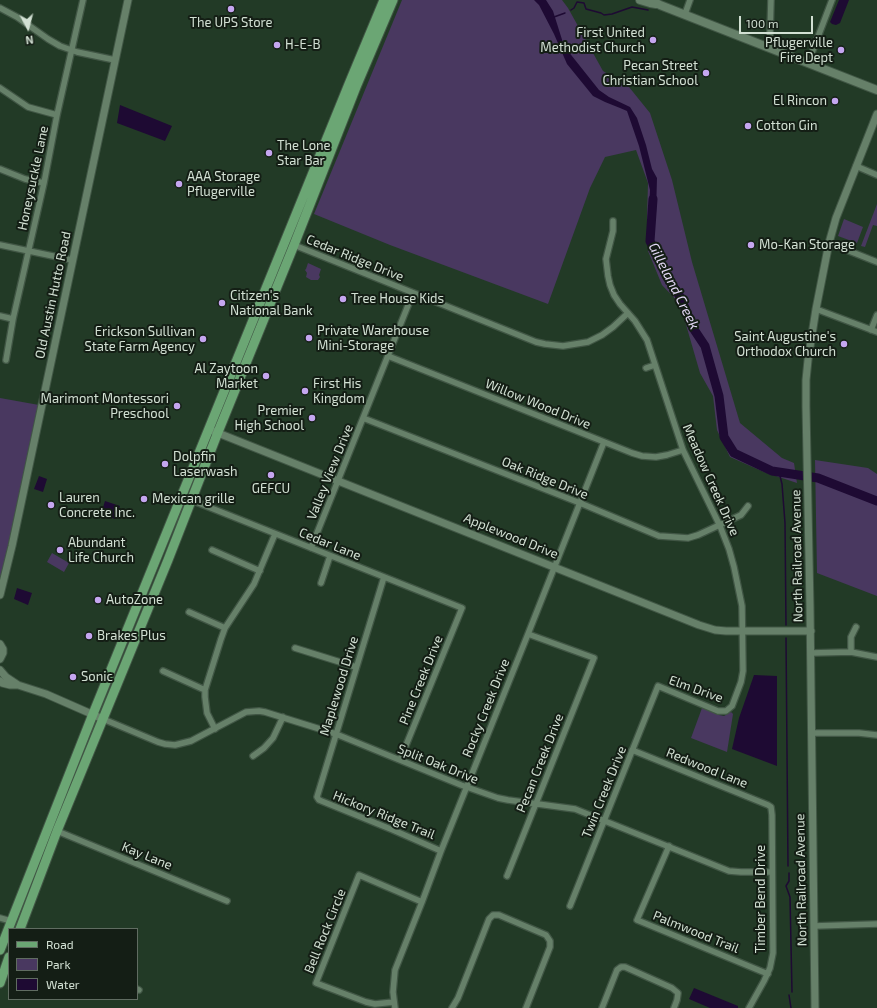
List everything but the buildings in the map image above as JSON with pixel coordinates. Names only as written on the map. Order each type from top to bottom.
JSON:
[{"type":"main road","points":[[20,928],[294,245],[312,187],[349,84],[384,0]]},
{"type":"main road","points":[[8,928],[93,714],[209,429],[393,0]]},
{"type":"main road","points":[[640,0],[660,4]]},
{"type":"main road","points":[[651,0],[877,90]]},
{"type":"main road","points":[[0,950],[8,929]]},
{"type":"main road","points":[[0,983],[8,960]]},
{"type":"street","name":"Honeysuckle Lane","points":[[6,360],[57,115],[83,0]]},
{"type":"street","name":"Old Austin Hutto Road","points":[[0,595],[12,546],[128,0]]},
{"type":"street","points":[[685,14],[690,0]]},
{"type":"street","points":[[767,46],[770,34],[771,0]]},
{"type":"street","points":[[808,63],[832,0]]},
{"type":"street","points":[[0,8],[20,19],[60,46],[115,60]]},
{"type":"street","points":[[0,88],[28,107],[57,115]]},
{"type":"street","name":"North Railroad Avenue","points":[[815,1008],[811,631],[806,380],[816,309],[828,243],[836,218],[877,114]]},
{"type":"street","points":[[856,166],[877,175]]},
{"type":"street","points":[[0,169],[25,179],[44,183]]},
{"type":"street","name":"Meadow Creek Drive","points":[[612,221],[613,231],[606,259],[608,276],[614,295],[642,330],[647,340],[683,450],[720,526],[730,550],[736,573],[742,606],[743,666],[741,682],[732,706],[726,711]]},
{"type":"street","points":[[828,243],[877,262]]},
{"type":"street","points":[[0,245],[72,260]]},
{"type":"street","name":"Cedar Ridge Drive","points":[[294,245],[536,342],[553,346],[588,342],[602,335],[628,313]]},
{"type":"street","name":"Valley View Drive","points":[[311,548],[413,293]]},
{"type":"street","points":[[816,309],[874,331],[877,315]]},
{"type":"street","points":[[0,316],[14,319]]},
{"type":"street","name":"Willow Wood Drive","points":[[388,356],[632,453],[642,456],[656,457],[683,450]]},
{"type":"street","points":[[646,368],[655,365]]},
{"type":"street","name":"Oak Ridge Drive","points":[[363,418],[580,503],[659,536],[688,538],[698,535],[741,515],[748,506]]},
{"type":"street","name":"Applewood Drive","points":[[209,429],[699,625],[720,630],[811,631]]},
{"type":"street","name":"Rocky Creek Drive","points":[[394,1005],[393,987],[395,970],[441,850],[604,442]]},
{"type":"street","name":"Cedar Lane","points":[[191,500],[462,608]]},
{"type":"street","points":[[215,729],[205,705],[205,690],[225,628],[254,584],[275,534]]},
{"type":"street","points":[[212,550],[260,571]]},
{"type":"street","points":[[321,583],[330,556]]},
{"type":"street","name":"Maplewood Drive","points":[[319,800],[317,797],[384,578]]},
{"type":"street","name":"Pine Creek Drive","points":[[400,760],[462,608]]},
{"type":"street","points":[[189,612],[225,628]]},
{"type":"street","points":[[851,652],[852,637],[856,627]]},
{"type":"street","name":"Pecan Creek Drive","points":[[507,876],[594,658],[528,634]]},
{"type":"street","points":[[0,644],[2,649],[0,660]]},
{"type":"street","points":[[295,648],[356,667]]},
{"type":"street","points":[[811,653],[851,652],[877,657]]},
{"type":"street","points":[[0,670],[6,677],[18,685],[46,694],[103,719]]},
{"type":"street","points":[[163,671],[205,690]]},
{"type":"street","points":[[0,681],[10,685],[18,685]]},
{"type":"street","name":"Elm Drive","points":[[658,686],[718,710],[726,711]]},
{"type":"street","name":"Twin Creek Drive","points":[[570,906],[658,686]]},
{"type":"street","name":"Split Oak Drive","points":[[103,719],[158,742],[170,745],[191,741],[246,712],[265,712],[336,734],[466,787],[498,798],[575,809],[729,871],[772,872]]},
{"type":"street","points":[[253,756],[264,748],[273,738],[283,718]]},
{"type":"street","points":[[812,733],[859,733],[877,735]]},
{"type":"street","name":"Redwood Lane","points":[[632,750],[768,805],[772,809]]},
{"type":"street","name":"Hickory Ridge Trail","points":[[319,800],[441,850]]},
{"type":"street","name":"Timber Bend Drive","points":[[749,1008],[768,974],[772,963],[772,809]]},
{"type":"street","name":"Kay Lane","points":[[58,831],[227,901]]},
{"type":"street","name":"Palmwood Trail","points":[[669,846],[637,920],[768,974]]},
{"type":"street","name":"Bell Rock Circle","points":[[394,1005],[370,1003],[316,982],[359,875],[422,902]]},
{"type":"street","points":[[452,1008],[458,998],[489,919],[493,915],[499,915],[546,935],[550,941],[550,947],[526,1008]]},
{"type":"street","points":[[0,918],[11,921]]},
{"type":"street","points":[[814,926],[877,924]]},
{"type":"street","points":[[602,1008],[617,970],[621,967],[625,967],[672,988],[678,993],[674,1008]]},
{"type":"green space","points":[[402,0],[562,0],[603,71],[629,87],[650,113],[672,180],[692,262],[740,423],[782,458],[794,463],[797,483],[764,472],[730,457],[717,430],[713,396],[700,373],[680,304],[662,285],[648,251],[648,183],[636,150],[605,157],[590,188],[548,304],[390,245],[314,214]]},
{"type":"green space","points":[[877,204],[877,226],[873,225],[865,247],[861,246]]},
{"type":"green space","points":[[844,219],[863,227],[857,243],[838,236]]},
{"type":"green space","points":[[308,263],[321,269],[318,280],[311,280],[306,277],[307,273],[305,270]]},
{"type":"green space","points":[[0,398],[39,405],[0,586]]},
{"type":"green space","points":[[815,460],[868,468],[877,474],[877,596],[817,573]]},
{"type":"green space","points":[[52,553],[69,563],[64,572],[47,562]]},
{"type":"green space","points":[[702,708],[724,716],[731,712],[733,714],[727,752],[691,738]]},
{"type":"water","points":[[534,0],[546,0],[553,11],[564,46],[599,90],[609,97],[630,107],[637,118],[652,169],[657,178],[656,213],[649,210],[650,190],[639,146],[627,111],[593,96],[567,64],[554,34],[539,5]]},
{"type":"water","points":[[839,0],[849,0],[840,23],[836,25],[830,22]]},
{"type":"water","points":[[120,105],[172,126],[165,141],[117,123]]},
{"type":"water","points":[[39,476],[47,479],[43,492],[34,489]]},
{"type":"water","points":[[105,501],[120,506],[115,519],[101,514]]},
{"type":"water","points":[[17,588],[32,593],[28,605],[14,599]]},
{"type":"water","points":[[754,675],[777,676],[777,766],[732,749],[739,718]]},
{"type":"water","points":[[694,988],[738,1006],[738,1008],[710,1008],[689,999]]},
{"type":"waterway","points":[[571,10],[577,2],[584,3],[586,9],[604,15],[612,14],[632,7],[648,10]]},
{"type":"waterway","points":[[554,17],[565,13]]},
{"type":"waterway","name":"Gilleland Creek","points":[[653,199],[650,241],[667,277],[681,298],[693,328],[705,346],[719,396],[724,437],[734,453],[772,471],[818,478],[877,501]]},
{"type":"waterway","points":[[779,472],[782,484],[785,523],[786,625]]},
{"type":"waterway","points":[[786,638],[788,866]]},
{"type":"waterway","points":[[789,873],[789,881],[786,886],[790,897],[792,992]]},
{"type":"waterway","points":[[789,995],[791,1008]]},
{"type":"place","name":"The UPS Store","points":[[231,9]]},
{"type":"place","name":"First United Methodist Church","points":[[653,40]]},
{"type":"place","name":"H-E-B","points":[[277,45]]},
{"type":"place","name":"Pflugerville Fire Dept","points":[[841,50]]},
{"type":"place","name":"Pecan Street Christian School","points":[[706,73]]},
{"type":"place","name":"El Rincon","points":[[835,101]]},
{"type":"place","name":"Cotton Gin","points":[[748,126]]},
{"type":"place","name":"The Lone Star Bar","points":[[269,153]]},
{"type":"place","name":"AAA Storage Pflugerville","points":[[179,184]]},
{"type":"place","name":"Mo-Kan Storage","points":[[751,245]]},
{"type":"place","name":"Tree House Kids","points":[[343,299]]},
{"type":"place","name":"Citizen's National Bank","points":[[222,303]]},
{"type":"place","name":"Private Warehouse Mini-Storage","points":[[309,338]]},
{"type":"place","name":"Erickson Sullivan State Farm Agency","points":[[203,339]]},
{"type":"place","name":"Saint Augustine's Orthodox Church","points":[[844,344]]},
{"type":"place","name":"Al Zaytoon Market","points":[[266,376]]},
{"type":"place","name":"First His Kingdom","points":[[305,391]]},
{"type":"place","name":"Marimont Montessori Preschool","points":[[177,406]]},
{"type":"place","name":"Premier High School","points":[[312,418]]},
{"type":"place","name":"Dolpfin Laserwash","points":[[165,464]]},
{"type":"place","name":"GEFCU","points":[[271,475]]},
{"type":"place","name":"Mexican grille","points":[[144,499]]},
{"type":"place","name":"Lauren Concrete Inc.","points":[[51,505]]},
{"type":"place","name":"Abundant Life Church","points":[[60,550]]},
{"type":"place","name":"AutoZone","points":[[98,600]]},
{"type":"place","name":"Brakes Plus","points":[[89,636]]},
{"type":"place","name":"Sonic","points":[[73,677]]}]
